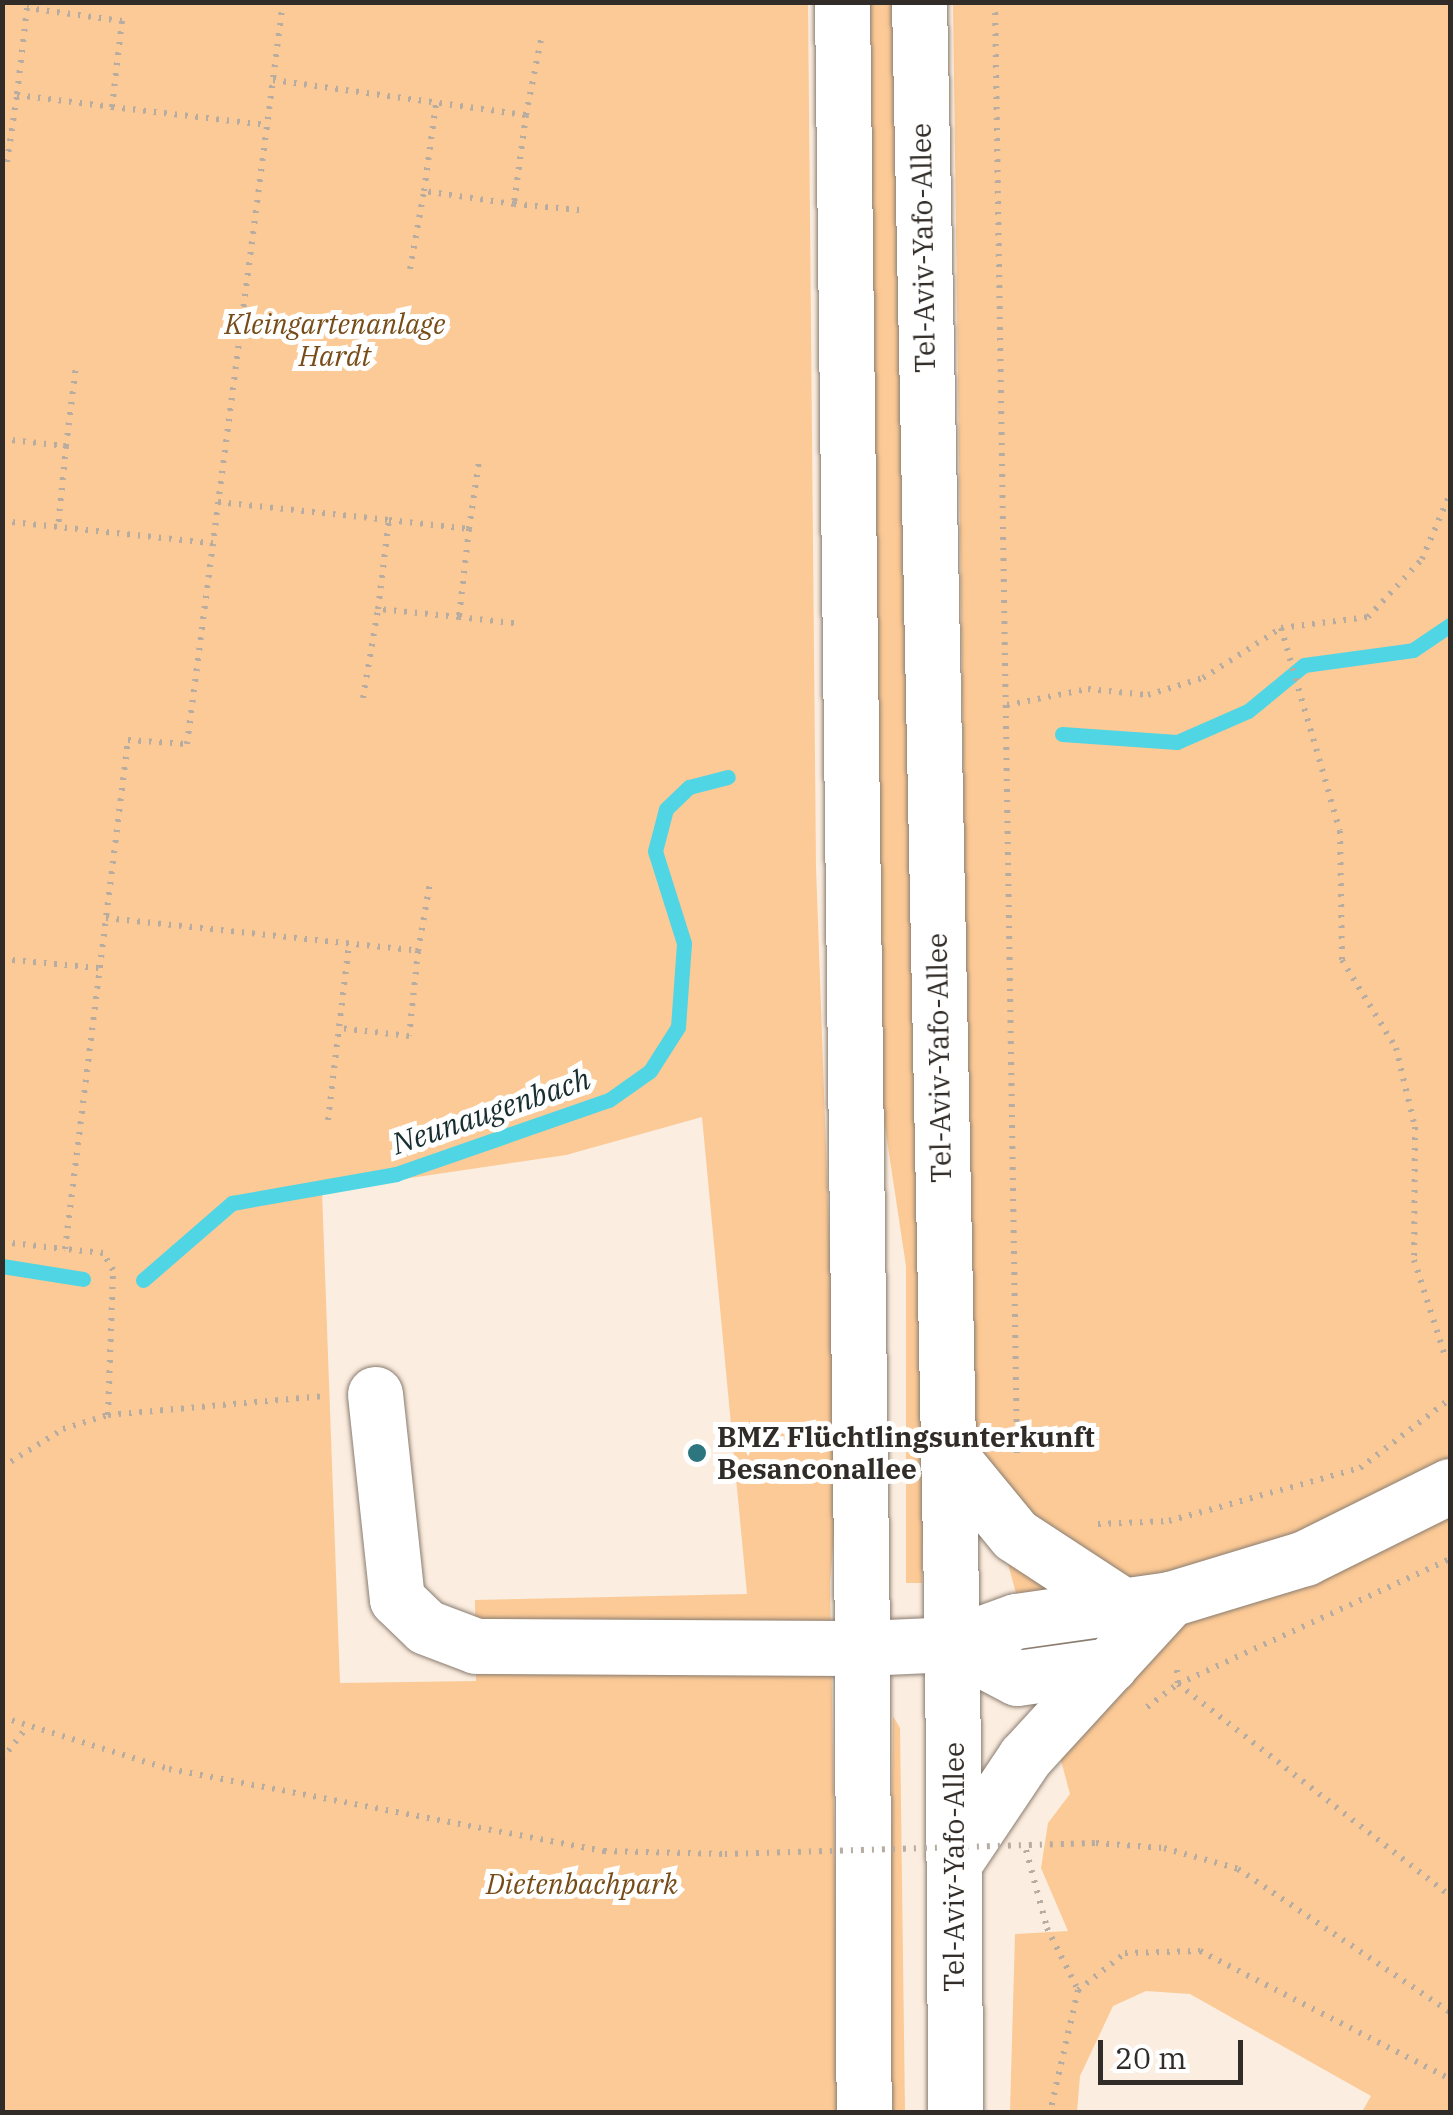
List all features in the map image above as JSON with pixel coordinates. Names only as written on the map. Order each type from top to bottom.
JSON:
[{"type":"main road","points":[[842,2],[864,2112]]},
{"type":"main road","name":"Tel-Aviv-Yafo-Allee","points":[[919,2],[950,1456],[956,1860],[954,2112]]},
{"type":"main road","points":[[374,1394],[397,1599],[426,1627],[476,1646],[862,1648],[952,1644],[1016,1620],[1148,1603],[1304,1558],[1450,1486]]},
{"type":"main road","points":[[950,1456],[1015,1535],[1148,1603]]},
{"type":"main road","points":[[956,1860],[1026,1757],[1110,1664],[1148,1603]]},
{"type":"main road","points":[[952,1644],[1017,1678],[1110,1664]]},
{"type":"path","points":[[65,1249],[128,740],[187,744],[284,2]]},
{"type":"path","points":[[995,2],[1018,1463]]},
{"type":"path","points":[[7,162],[27,8],[122,21],[112,107]]},
{"type":"path","points":[[514,204],[541,40]]},
{"type":"path","points":[[273,80],[526,115]]},
{"type":"path","points":[[17,95],[268,126]]},
{"type":"path","points":[[410,269],[436,103]]},
{"type":"path","points":[[424,191],[580,210]]},
{"type":"path","points":[[58,527],[76,366]]},
{"type":"path","points":[[2,439],[66,446]]},
{"type":"path","points":[[460,618],[478,461]]},
{"type":"path","points":[[1007,705],[1088,690],[1148,695],[1204,678],[1281,628],[1368,617],[1422,559],[1450,494]]},
{"type":"path","points":[[218,502],[469,529]]},
{"type":"path","points":[[363,698],[389,520]]},
{"type":"path","points":[[2,521],[213,543]]},
{"type":"path","points":[[378,610],[521,624]]},
{"type":"path","points":[[1281,628],[1340,831],[1342,960],[1396,1048],[1415,1128],[1414,1260],[1445,1356]]},
{"type":"path","points":[[339,1028],[409,1036],[430,882]]},
{"type":"path","points":[[106,918],[418,952]]},
{"type":"path","points":[[328,1120],[350,945]]},
{"type":"path","points":[[2,959],[100,968]]},
{"type":"path","points":[[2,1242],[104,1254],[114,1270],[108,1415]]},
{"type":"path","points":[[2,1467],[63,1429],[108,1415],[374,1394]]},
{"type":"path","points":[[1082,1519],[1169,1521],[1360,1468],[1450,1399]]},
{"type":"path","points":[[1178,1684],[1450,1559]]},
{"type":"path","points":[[1148,1603],[1178,1684],[1450,1896]]},
{"type":"path","points":[[2,1717],[24,1731],[169,1768],[604,1852],[726,1854],[1096,1843],[1164,1848],[1238,1869],[1450,2012]]},
{"type":"path","points":[[2,1759],[24,1731]]},
{"type":"path","points":[[1027,1826],[1046,1928],[1078,1990]]},
{"type":"path","points":[[1050,2112],[1078,1990],[1125,1953],[1200,1951],[1450,2079]]},
{"type":"green space","points":[[3,3],[808,3],[816,867],[838,1485],[830,1583],[839,2112],[3,2112]],"holes":[[[702,1117],[747,1594],[475,1600],[476,1681],[340,1683],[322,1191],[566,1155]]]},
{"type":"green space","points":[[870,3],[898,3],[927,1261],[922,1583],[906,1583],[906,1266],[882,1107]]},
{"type":"green space","points":[[953,3],[1450,3],[1450,2112],[1362,2112],[1371,2096],[1190,1994],[1146,1991],[1113,2006],[1080,2076],[1077,2112],[1010,2112],[1015,1934],[1068,1931],[1041,1868],[1048,1823],[1070,1794],[972,1430]]},
{"type":"green space","points":[[893,1716],[900,1728],[905,2112],[888,2112]]},
{"type":"waterway","name":"Neunaugenbach","points":[[1062,734],[1177,742],[1248,711],[1304,665],[1413,650],[1450,625]]},
{"type":"waterway","name":"Neunaugenbach","points":[[143,1280],[232,1203],[396,1174],[609,1100],[650,1071],[678,1027],[684,943],[655,851],[666,809],[689,787],[728,777]]},
{"type":"waterway","name":"Neunaugenbach","points":[[2,1266],[83,1279]]},
{"type":"place","name":"BMZ Flüchtlingsunterkunft Besanconallee","points":[[697,1453]]},
{"type":"park label","name":"Kleingartenanlage Hardt","points":[[335,340]]},
{"type":"park label","name":"Dietenbachpark","points":[[582,1884]]}]
